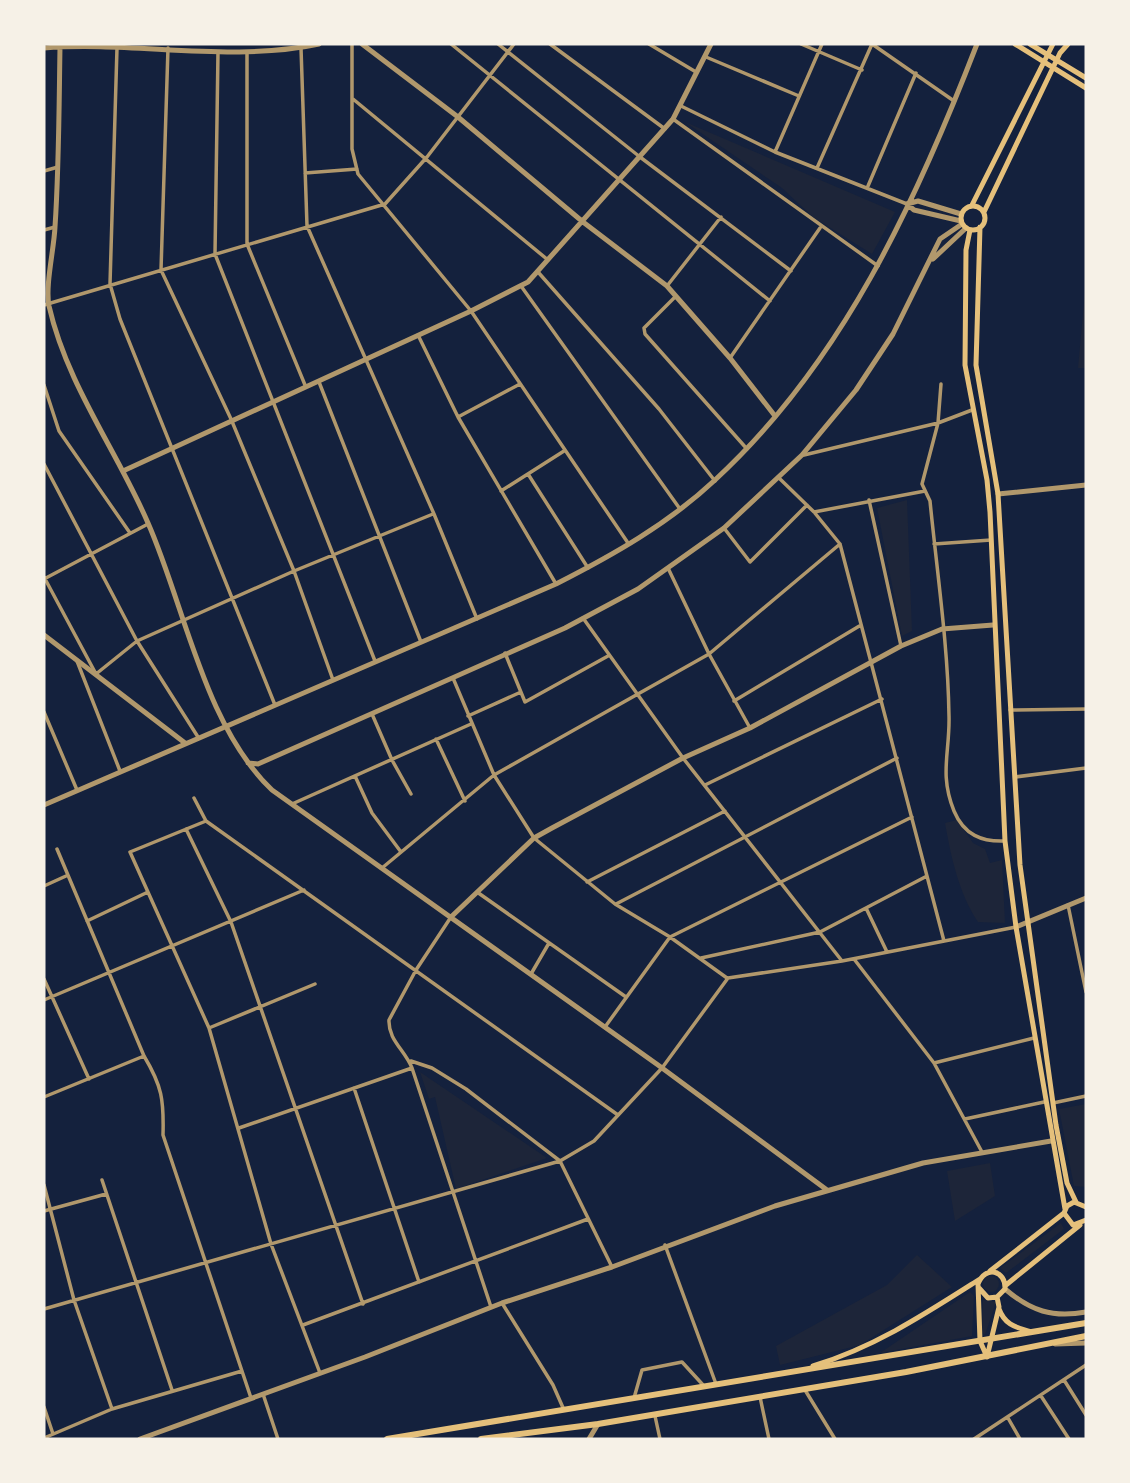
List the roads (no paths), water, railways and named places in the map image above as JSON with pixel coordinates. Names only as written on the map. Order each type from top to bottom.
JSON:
[{"type":"highway","points":[[387,1439],[1086,1323]]},
{"type":"highway","points":[[481,1439],[598,1424],[986,1357],[1042,1343],[1086,1336]]},
{"type":"main road","points":[[1015,44],[1086,88]]},
{"type":"main road","points":[[1030,44],[1086,78]]},
{"type":"main road","points":[[1068,44],[1060,53],[984,212],[985,218],[980,227],[976,365],[999,494],[1010,710],[1027,922],[1067,1183],[1078,1202],[1086,1207]]},
{"type":"main road","points":[[1052,46],[964,223],[967,250],[965,338],[972,410],[987,480],[1005,841],[1016,927],[1044,1102],[1065,1211],[1069,1223],[1080,1224]]},
{"type":"main road","points":[[972,205],[984,212]]},
{"type":"main road","points":[[964,223],[980,227]]},
{"type":"main road","points":[[798,1370],[866,1348],[979,1279],[1086,1196]]},
{"type":"main road","points":[[979,1288],[988,1298],[997,1297],[1005,1287],[1086,1220]]},
{"type":"main road","points":[[990,1271],[1003,1276],[1005,1287]]},
{"type":"main road","points":[[979,1279],[980,1341],[986,1357]]},
{"type":"main road","points":[[997,1297],[1003,1319],[1011,1326],[1031,1332]]},
{"type":"main road","points":[[986,1357],[993,1339],[999,1307]]},
{"type":"street","points":[[44,48],[97,44],[168,48],[188,46],[247,51],[301,48],[319,44]]},
{"type":"street","points":[[352,44],[352,149],[357,169],[369,191],[385,204],[471,311],[628,544]]},
{"type":"street","points":[[362,44],[458,117],[583,222],[667,286],[730,358],[775,416]]},
{"type":"street","points":[[451,44],[770,301]]},
{"type":"street","points":[[498,44],[640,157],[791,271]]},
{"type":"street","points":[[46,305],[385,204],[427,157],[514,44]]},
{"type":"street","points":[[550,44],[664,129]]},
{"type":"street","points":[[649,44],[698,73]]},
{"type":"street","points":[[122,471],[521,286],[550,261],[673,118],[711,44]]},
{"type":"street","points":[[801,44],[862,70]]},
{"type":"street","points":[[775,152],[822,44]]},
{"type":"street","points":[[817,168],[872,44],[955,101]]},
{"type":"street","points":[[44,805],[198,737],[477,621],[556,584],[628,544],[680,509],[715,481],[775,416],[850,314],[878,266],[908,204],[955,101],[977,44]]},
{"type":"street","points":[[117,46],[110,284],[120,319],[174,446],[275,706]]},
{"type":"street","points":[[60,47],[55,227],[46,305],[80,392],[148,524],[227,727],[252,771],[292,804],[662,1068],[827,1190]]},
{"type":"street","points":[[168,48],[162,270],[231,419],[294,571],[333,680]]},
{"type":"street","points":[[301,48],[307,226],[434,514],[477,621]]},
{"type":"street","points":[[218,50],[215,254],[376,663]]},
{"type":"street","points":[[247,51],[247,244],[305,385]]},
{"type":"street","points":[[706,57],[799,96]]},
{"type":"street","points":[[868,187],[916,73]]},
{"type":"street","points":[[353,99],[427,157],[550,261]]},
{"type":"street","points":[[248,763],[258,764],[583,618],[638,589],[724,528],[802,455],[856,390],[893,334],[940,240],[964,223],[918,201],[908,204],[775,152],[681,106]]},
{"type":"street","points":[[673,118],[820,228],[878,266]]},
{"type":"street","points":[[44,171],[58,167]]},
{"type":"street","points":[[305,173],[357,169]]},
{"type":"street","points":[[667,286],[701,246],[721,216]]},
{"type":"street","points":[[44,230],[55,227]]},
{"type":"street","points":[[730,358],[820,228]]},
{"type":"street","points":[[538,272],[659,409],[715,481]]},
{"type":"street","points":[[521,286],[680,509]]},
{"type":"street","points":[[676,296],[644,328],[645,334],[747,449]]},
{"type":"street","points":[[417,334],[458,417],[556,584]]},
{"type":"street","points":[[318,379],[421,644]]},
{"type":"street","points":[[458,417],[520,383]]},
{"type":"street","points":[[941,384],[938,423],[922,484],[930,501],[949,717],[943,770],[954,813],[979,840],[1005,841]]},
{"type":"street","points":[[44,385],[59,430],[130,533]]},
{"type":"street","points":[[802,455],[938,423],[972,410]]},
{"type":"street","points":[[501,491],[565,451]]},
{"type":"street","points":[[44,464],[137,641],[198,737]]},
{"type":"street","points":[[528,474],[587,568]]},
{"type":"street","points":[[779,478],[814,512],[840,544],[944,941]]},
{"type":"street","points":[[999,494],[1086,485]]},
{"type":"street","points":[[814,512],[925,491]]},
{"type":"street","points":[[869,500],[901,646]]},
{"type":"street","points":[[724,528],[750,562],[807,505]]},
{"type":"street","points":[[96,674],[137,641],[294,571],[434,514]]},
{"type":"street","points":[[96,674],[44,578],[148,524]]},
{"type":"street","points":[[934,544],[991,540]]},
{"type":"street","points":[[382,868],[494,775],[709,654],[840,544]]},
{"type":"street","points":[[668,568],[709,654],[750,728]]},
{"type":"street","points":[[583,618],[683,758],[842,961]]},
{"type":"street","points":[[734,701],[861,625]]},
{"type":"street","points":[[491,1307],[412,1068],[390,1035],[389,1020],[416,970],[451,917],[534,838],[683,758],[750,728],[901,646],[942,629],[993,625]]},
{"type":"street","points":[[44,635],[185,743]]},
{"type":"street","points":[[505,653],[526,702],[608,656]]},
{"type":"street","points":[[76,660],[120,771]]},
{"type":"street","points":[[452,676],[494,775],[534,838],[615,904],[670,937],[728,978],[854,959],[1016,927],[1086,898]]},
{"type":"street","points":[[468,716],[521,692]]},
{"type":"street","points":[[705,785],[882,699]]},
{"type":"street","points":[[1010,710],[1086,709]]},
{"type":"street","points":[[44,712],[77,790]]},
{"type":"street","points":[[372,712],[392,760],[411,794]]},
{"type":"street","points":[[292,804],[471,724]]},
{"type":"street","points":[[436,740],[465,801]]},
{"type":"street","points":[[615,904],[897,758]]},
{"type":"street","points":[[1015,777],[1086,768]]},
{"type":"street","points":[[355,776],[372,813],[402,852]]},
{"type":"street","points":[[194,798],[206,821],[618,1115]]},
{"type":"street","points":[[586,883],[725,811]]},
{"type":"street","points":[[605,1027],[670,937],[912,817]]},
{"type":"street","points":[[206,821],[130,852],[209,1027],[271,1244],[320,1373]]},
{"type":"street","points":[[186,829],[231,922],[363,1304]]},
{"type":"street","points":[[57,849],[66,876],[144,1056],[159,1082],[164,1102],[163,1135],[251,1398]]},
{"type":"street","points":[[44,886],[66,876]]},
{"type":"street","points":[[701,958],[820,932],[927,876]]},
{"type":"street","points":[[44,1000],[109,975],[304,890]]},
{"type":"street","points":[[87,921],[148,891]]},
{"type":"street","points":[[477,892],[626,998]]},
{"type":"street","points":[[1068,905],[1085,972],[1086,992]]},
{"type":"street","points":[[866,908],[887,952]]},
{"type":"street","points":[[531,974],[549,943]]},
{"type":"street","points":[[854,959],[934,1063],[983,1153]]},
{"type":"street","points":[[44,1309],[560,1161],[594,1141],[662,1068],[728,978]]},
{"type":"street","points":[[44,979],[89,1079]]},
{"type":"street","points":[[209,1027],[315,984]]},
{"type":"street","points":[[934,1063],[1034,1038]]},
{"type":"street","points":[[44,1097],[144,1056]]},
{"type":"street","points":[[409,1060],[432,1068],[466,1090],[560,1161],[612,1267]]},
{"type":"street","points":[[239,1128],[412,1068]]},
{"type":"street","points":[[354,1088],[419,1283]]},
{"type":"street","points":[[1053,1103],[1086,1096]]},
{"type":"street","points":[[965,1119],[1044,1102]]},
{"type":"street","points":[[140,1439],[502,1303],[612,1267],[665,1245],[827,1190],[923,1163],[1051,1141]]},
{"type":"street","points":[[102,1180],[172,1391]]},
{"type":"street","points":[[44,1185],[74,1300],[112,1409]]},
{"type":"street","points":[[44,1211],[107,1194]]},
{"type":"street","points":[[303,1325],[588,1219]]},
{"type":"street","points":[[665,1245],[716,1384]]},
{"type":"street","points":[[1005,1287],[1023,1304],[1049,1314],[1086,1312]]},
{"type":"street","points":[[502,1303],[553,1385],[564,1410]]},
{"type":"street","points":[[1042,1343],[1086,1343]]},
{"type":"street","points":[[634,1398],[642,1370],[682,1362],[704,1386]]},
{"type":"street","points":[[974,1439],[1086,1366]]},
{"type":"street","points":[[44,1438],[112,1409],[242,1371]]},
{"type":"street","points":[[1064,1380],[1086,1415]]},
{"type":"street","points":[[804,1388],[835,1439]]},
{"type":"street","points":[[263,1394],[278,1439]]},
{"type":"street","points":[[760,1396],[769,1439]]},
{"type":"street","points":[[1041,1396],[1069,1439]]},
{"type":"street","points":[[44,1407],[53,1434]]},
{"type":"street","points":[[655,1414],[660,1439]]},
{"type":"street","points":[[1008,1418],[1020,1439]]},
{"type":"street","points":[[589,1439],[598,1424]]}]
